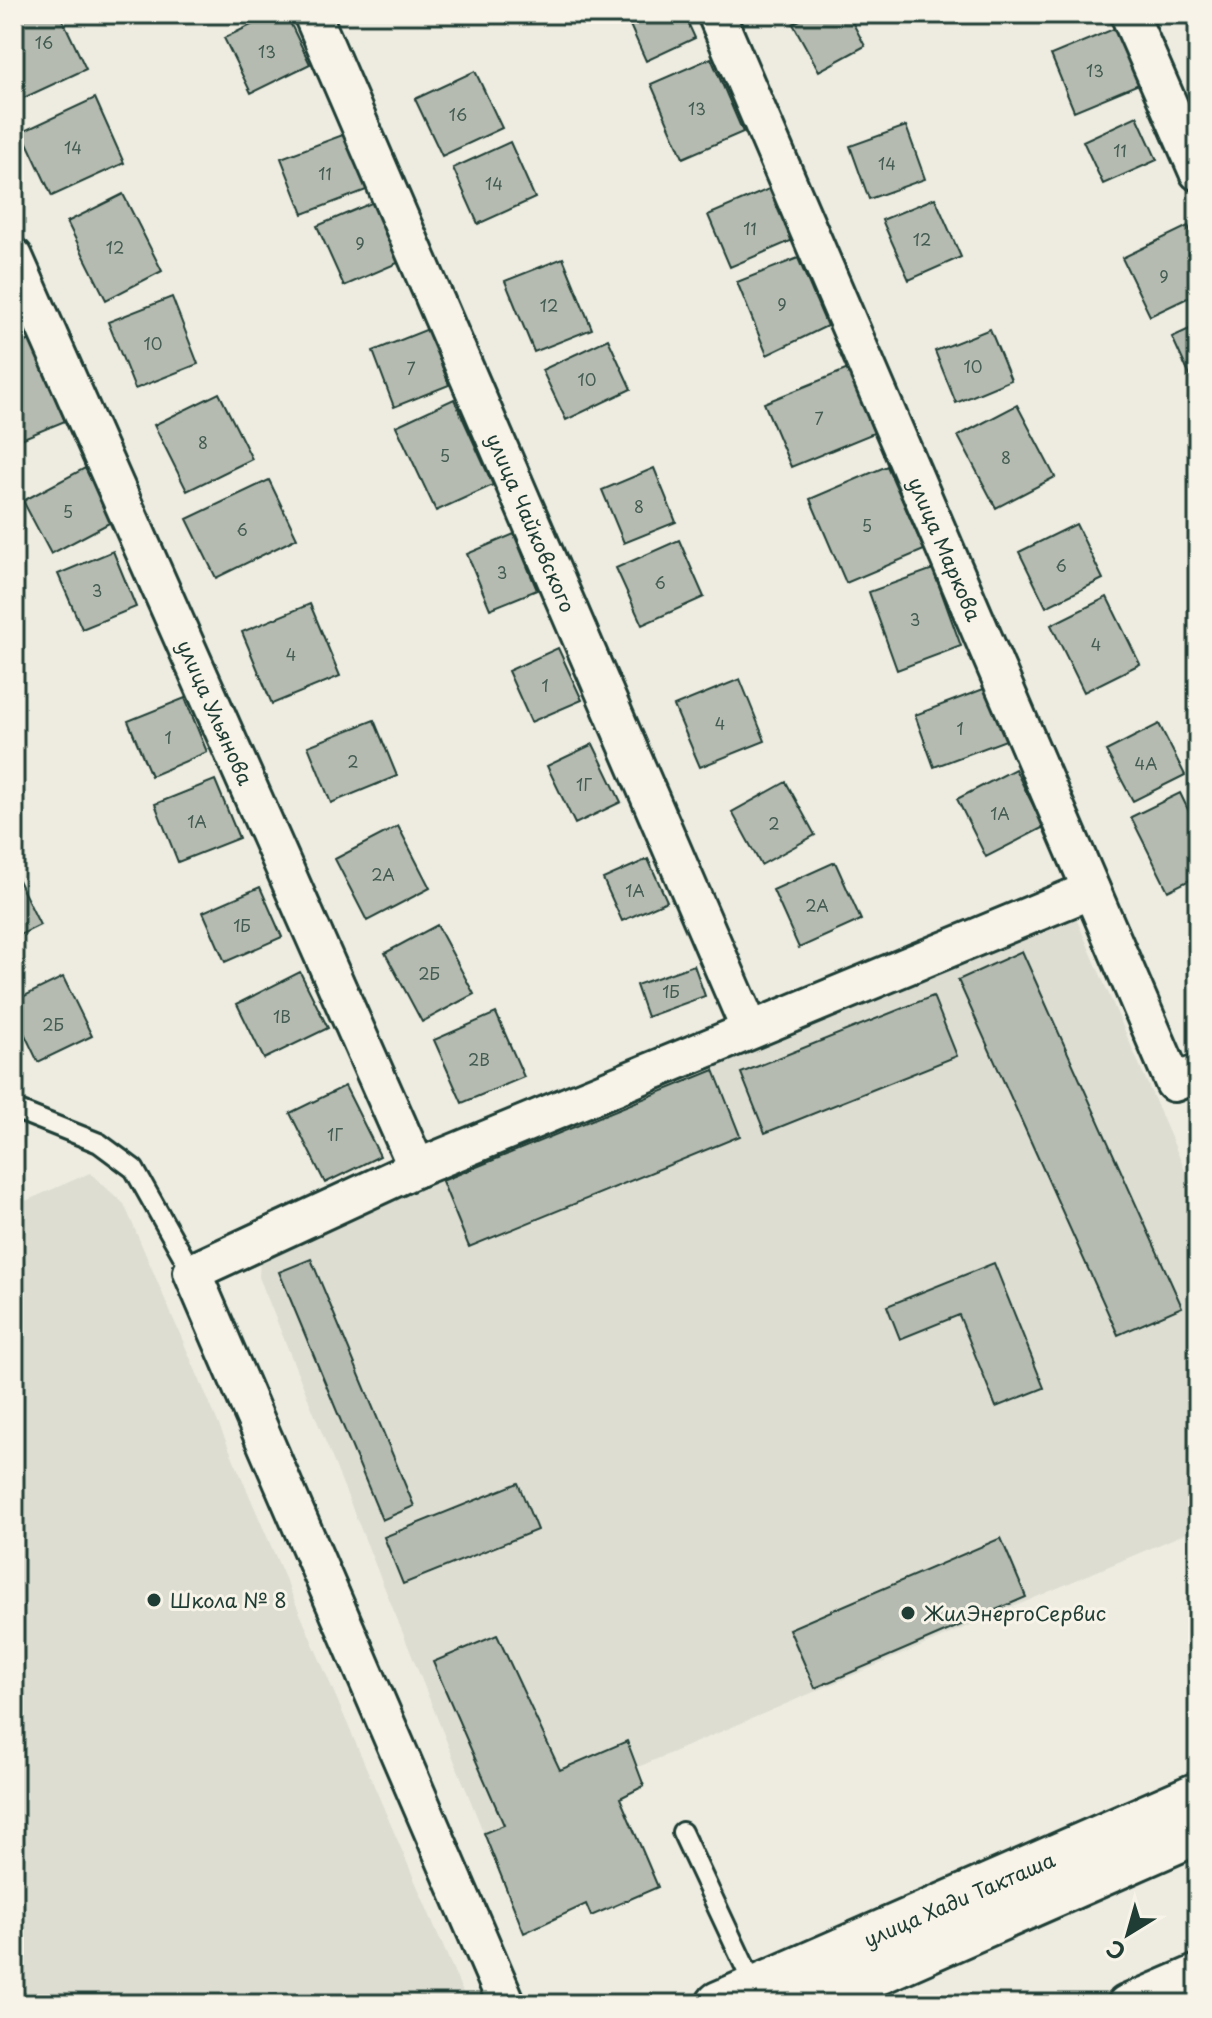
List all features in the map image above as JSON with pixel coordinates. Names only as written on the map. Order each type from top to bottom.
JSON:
[{"type":"main road","name":"улица Хади Такташа","points":[[737,1996],[1198,1795]]},
{"type":"main road","name":"улица Хади Такташа","points":[[805,2004],[1198,1831]]},
{"type":"street","name":"улица Чайковского","points":[[312,14],[750,1030]]},
{"type":"street","name":"улица Маркова","points":[[716,14],[1091,890],[1186,1078]]},
{"type":"street","points":[[1129,14],[1198,172]]},
{"type":"street","name":"улица Ульянова","points":[[14,257],[417,1168]]},
{"type":"street","points":[[507,2004],[192,1272],[417,1168],[1091,890]]},
{"type":"street","points":[[1126,2004],[1198,1973]]},
{"type":"lane","points":[[14,1109],[99,1143],[134,1169],[192,1272]]},
{"type":"lane","points":[[682,1832],[737,1996]]},
{"type":"shaded area","name":"ЖилЭнергоСервис","points":[[1075,916],[1198,1200],[1198,1528],[638,1767],[644,1786],[621,1799],[658,1887],[591,1916],[585,1905],[524,1933],[259,1277],[260,1256],[276,1239]]},
{"type":"shaded area","name":"Школа № 8","points":[[90,1173],[124,1204],[464,1995],[443,2004],[14,2004],[14,1206]]},
{"type":"building","points":[[14,14],[60,14],[86,69],[15,102]]},
{"type":"building","points":[[274,14],[286,14],[310,64],[251,93],[224,38]]},
{"type":"building","points":[[625,14],[684,14],[695,38],[646,61]]},
{"type":"building","points":[[811,14],[848,14],[865,46],[819,71],[793,24]]},
{"type":"building","points":[[1116,28],[1139,84],[1074,111],[1051,55]]},
{"type":"building","points":[[711,58],[743,132],[683,158],[651,84]]},
{"type":"building","points":[[475,71],[502,128],[442,156],[415,99]]},
{"type":"building","points":[[95,98],[124,163],[52,196],[22,132]]},
{"type":"building","points":[[1137,116],[1157,160],[1103,184],[1083,141]]},
{"type":"building","points":[[906,126],[925,179],[869,199],[850,146]]},
{"type":"building","points":[[348,133],[369,189],[303,214],[281,158]]},
{"type":"building","points":[[510,142],[535,198],[478,224],[453,168]]},
{"type":"building","points":[[771,188],[793,240],[730,267],[708,215]]},
{"type":"building","points":[[123,194],[162,271],[106,300],[67,222]]},
{"type":"building","points":[[935,198],[961,257],[909,280],[882,220]]},
{"type":"building","points":[[376,201],[402,261],[344,286],[317,226]]},
{"type":"building","points":[[1188,226],[1198,247],[1198,293],[1150,316],[1122,258]]},
{"type":"building","points":[[563,258],[592,329],[534,352],[505,281]]},
{"type":"building","points":[[798,258],[827,326],[767,355],[737,282]]},
{"type":"building","points":[[172,297],[198,364],[135,389],[108,322]]},
{"type":"building","points":[[1198,325],[1198,386],[1195,387],[1172,337]]},
{"type":"building","points":[[428,329],[449,385],[394,407],[373,351]]},
{"type":"building","points":[[990,329],[1011,380],[956,403],[935,351]]},
{"type":"building","points":[[608,339],[631,389],[566,420],[542,370]]},
{"type":"building","points":[[30,340],[65,421],[14,442],[14,347]]},
{"type":"building","points":[[848,369],[874,433],[791,467],[764,403]]},
{"type":"building","points":[[219,393],[252,459],[187,491],[154,425]]},
{"type":"building","points":[[454,399],[493,485],[436,511],[396,426]]},
{"type":"building","points":[[1017,405],[1055,477],[996,508],[958,436]]},
{"type":"building","points":[[887,466],[924,550],[846,583],[810,499]]},
{"type":"building","points":[[85,468],[113,521],[51,554],[23,501]]},
{"type":"building","points":[[654,468],[676,522],[624,543],[602,490]]},
{"type":"building","points":[[269,480],[297,538],[216,578],[187,519]]},
{"type":"building","points":[[1076,524],[1103,579],[1046,607],[1019,552]]},
{"type":"building","points":[[514,534],[537,590],[490,609],[467,554]]},
{"type":"building","points":[[679,540],[704,597],[642,625],[616,568]]},
{"type":"building","points":[[113,551],[136,607],[82,629],[58,574]]},
{"type":"building","points":[[933,569],[961,646],[897,670],[869,592]]},
{"type":"building","points":[[1107,597],[1140,664],[1084,692],[1051,625]]},
{"type":"building","points":[[310,604],[340,676],[272,704],[242,632]]},
{"type":"building","points":[[558,648],[582,700],[531,722],[508,671]]},
{"type":"building","points":[[740,679],[765,741],[700,767],[674,706]]},
{"type":"building","points":[[986,688],[1006,740],[934,767],[915,715]]},
{"type":"building","points":[[185,698],[207,752],[151,776],[128,721]]},
{"type":"building","points":[[374,720],[397,776],[331,803],[308,746]]},
{"type":"building","points":[[1159,724],[1185,775],[1133,801],[1106,751]]},
{"type":"building","points":[[593,744],[621,802],[575,824],[547,766]]},
{"type":"building","points":[[1015,769],[1044,827],[986,857],[957,799]]},
{"type":"building","points":[[215,780],[239,838],[178,862],[155,804]]},
{"type":"building","points":[[786,782],[815,835],[761,865],[732,812]]},
{"type":"building","points":[[1180,793],[1198,830],[1198,876],[1168,891],[1131,817]]},
{"type":"building","points":[[398,826],[430,888],[367,921],[335,859]]},
{"type":"building","points":[[648,859],[667,901],[622,921],[603,879]]},
{"type":"building","points":[[835,862],[861,920],[799,948],[773,890]]},
{"type":"building","points":[[14,872],[40,925],[14,938]]},
{"type":"building","points":[[260,887],[282,937],[225,962],[203,912]]},
{"type":"building","points":[[437,925],[474,994],[422,1022],[385,953]]},
{"type":"building","points":[[1022,951],[1182,1307],[1118,1335],[958,980]]},
{"type":"building","points":[[694,965],[705,996],[647,1017],[636,985]]},
{"type":"building","points":[[300,972],[328,1028],[264,1059],[237,1004]]},
{"type":"building","points":[[63,977],[92,1036],[38,1062],[14,1012],[14,1001]]},
{"type":"building","points":[[933,996],[957,1056],[765,1133],[741,1073]]},
{"type":"building","points":[[496,1013],[524,1077],[462,1103],[434,1040]]},
{"type":"building","points":[[714,1070],[740,1136],[469,1247],[442,1181]]},
{"type":"building","points":[[345,1086],[380,1156],[325,1183],[290,1113]]},
{"type":"building","points":[[311,1259],[414,1506],[382,1520],[279,1272]]},
{"type":"building","points":[[994,1263],[1044,1388],[996,1407],[959,1315],[900,1339],[887,1306]]},
{"type":"building","points":[[518,1483],[537,1530],[403,1584],[384,1537]]},
{"type":"building","name":"ЖилЭнергоСервис","points":[[1001,1538],[1026,1597],[815,1688],[789,1629]]},
{"type":"building","points":[[497,1635],[560,1770],[627,1741],[644,1786],[620,1798],[658,1887],[591,1916],[586,1904],[524,1933],[484,1833],[504,1825],[433,1662]]},
{"type":"place","name":"Школа № 8","points":[[154,1600]]},
{"type":"place","name":"ЖилЭнергоСервис","points":[[908,1613]]}]
